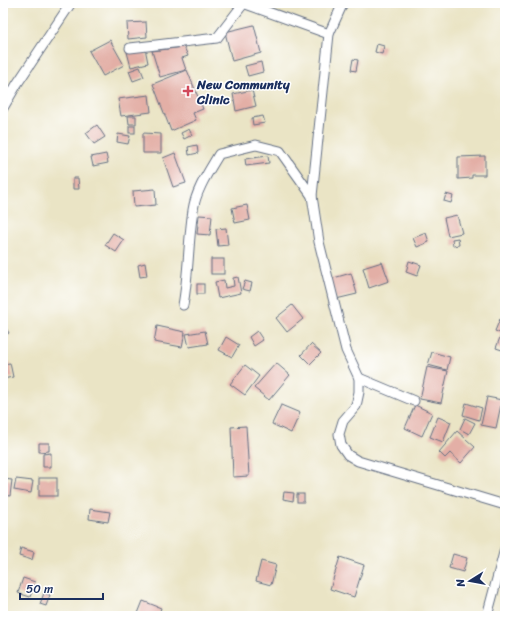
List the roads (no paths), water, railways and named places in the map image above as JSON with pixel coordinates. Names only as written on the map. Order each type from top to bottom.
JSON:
[{"type":"street","points":[[3,108],[21,77],[71,3]]},
{"type":"street","points":[[130,48],[217,38],[244,3],[329,34]]},
{"type":"street","points":[[344,3],[329,34],[312,196],[319,242],[346,350],[359,378],[359,392],[356,406],[343,421],[339,434],[341,445],[348,455],[358,460],[505,505]]},
{"type":"street","points":[[183,305],[188,280],[193,209],[203,181],[218,154],[256,145],[280,151],[312,196]]},
{"type":"street","points":[[359,378],[414,401]]},
{"type":"street","points":[[487,616],[505,549]]},
{"type":"place","name":"New Community Clinic","points":[[188,91]]}]
